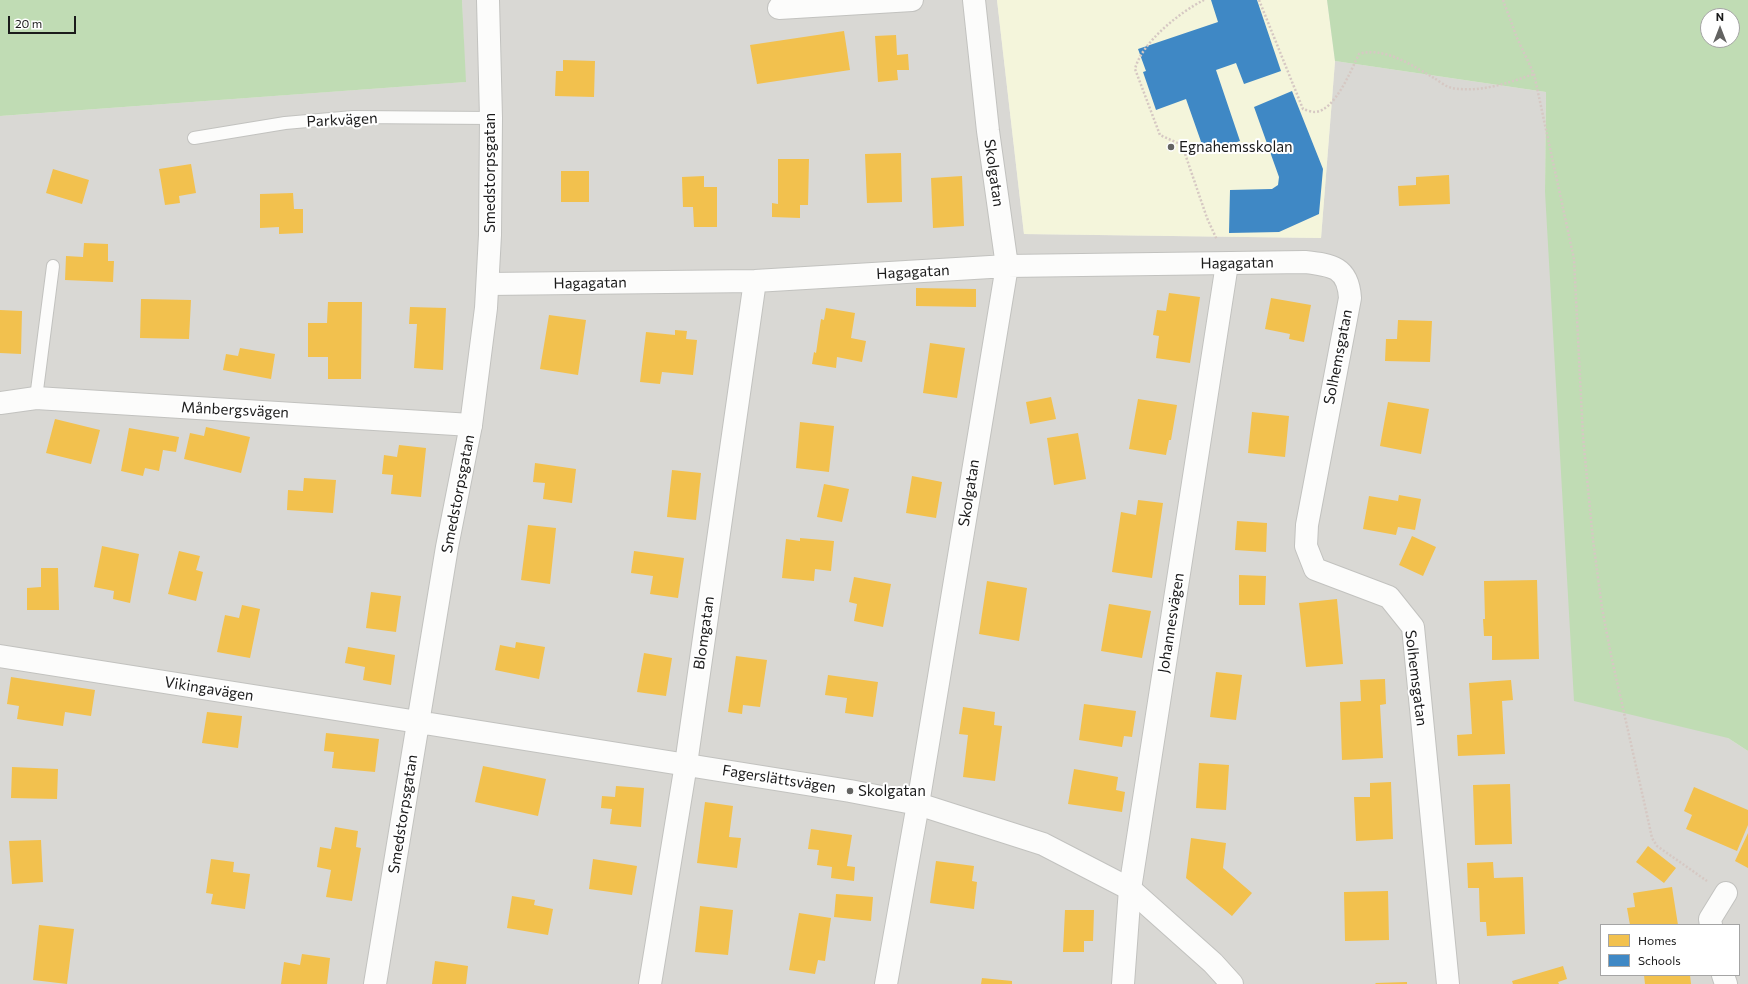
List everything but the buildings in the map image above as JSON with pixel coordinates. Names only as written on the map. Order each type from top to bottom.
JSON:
[{"type":"street","name":"Smedstorpsgatan","points":[[375,984],[447,547],[471,425],[488,284],[491,118],[488,0]]},
{"type":"street","points":[[779,8],[912,0]]},
{"type":"street","name":"Skolgatan","points":[[886,984],[918,804],[1006,266],[988,131],[974,0]]},
{"type":"street","name":"Hagagatan","points":[[488,284],[755,282],[1006,266],[1305,262],[1324,264],[1338,269]]},
{"type":"street","name":"Johannesvägen","points":[[1123,984],[1130,889],[1227,264]]},
{"type":"street","name":"Solhemsgatan","points":[[1338,269],[1346,279],[1350,298],[1307,525],[1306,546],[1315,569],[1389,597],[1412,627],[1448,984]]},
{"type":"street","name":"Blomgatan","points":[[650,984],[686,764],[755,282]]},
{"type":"street","name":"Månbergsvägen","points":[[0,403],[36,398],[471,425]]},
{"type":"street","name":"Vikingavägen","points":[[0,656],[418,722]]},
{"type":"street","name":"Fagerslättsvägen","points":[[418,722],[686,764],[918,804],[1043,844],[1130,889],[1213,963],[1232,984]]},
{"type":"street","points":[[1711,924],[1710,919],[1726,893]]},
{"type":"lane","name":"Parkvägen","points":[[194,138],[285,123],[353,117],[491,118]]},
{"type":"lane","points":[[36,398],[53,266]]},
{"type":"path","points":[[1204,0],[1193,6],[1155,37],[1138,58],[1135,69],[1160,135],[1182,145],[1207,218],[1227,264]]},
{"type":"path","points":[[1259,0],[1303,109],[1314,112],[1325,109],[1339,94],[1359,54],[1366,52],[1378,53],[1395,58],[1451,88],[1482,88],[1534,74]]},
{"type":"path","points":[[1503,0],[1517,38],[1534,74],[1574,259],[1583,437],[1593,540],[1602,608],[1650,826],[1657,846],[1668,856],[1726,893]]},
{"type":"shaded area","points":[[462,0],[997,0],[1024,234],[1321,238],[1335,61],[1546,92],[1545,192],[1728,738],[1748,751],[1748,984],[0,984],[0,116],[465,82]]},
{"type":"shaded area","name":"Egnahemsskolan","points":[[997,0],[1327,0],[1335,61],[1321,238],[1024,234]]},
{"type":"green space","points":[[0,0],[462,0],[466,82],[0,116]]},
{"type":"green space","points":[[1327,0],[1748,0],[1748,751],[1728,738],[1574,701],[1545,192],[1546,92],[1335,61]]},
{"type":"place","name":"Egnahemsskolan","points":[[1171,147]]},
{"type":"place","name":"Skolgatan","points":[[850,791]]}]
